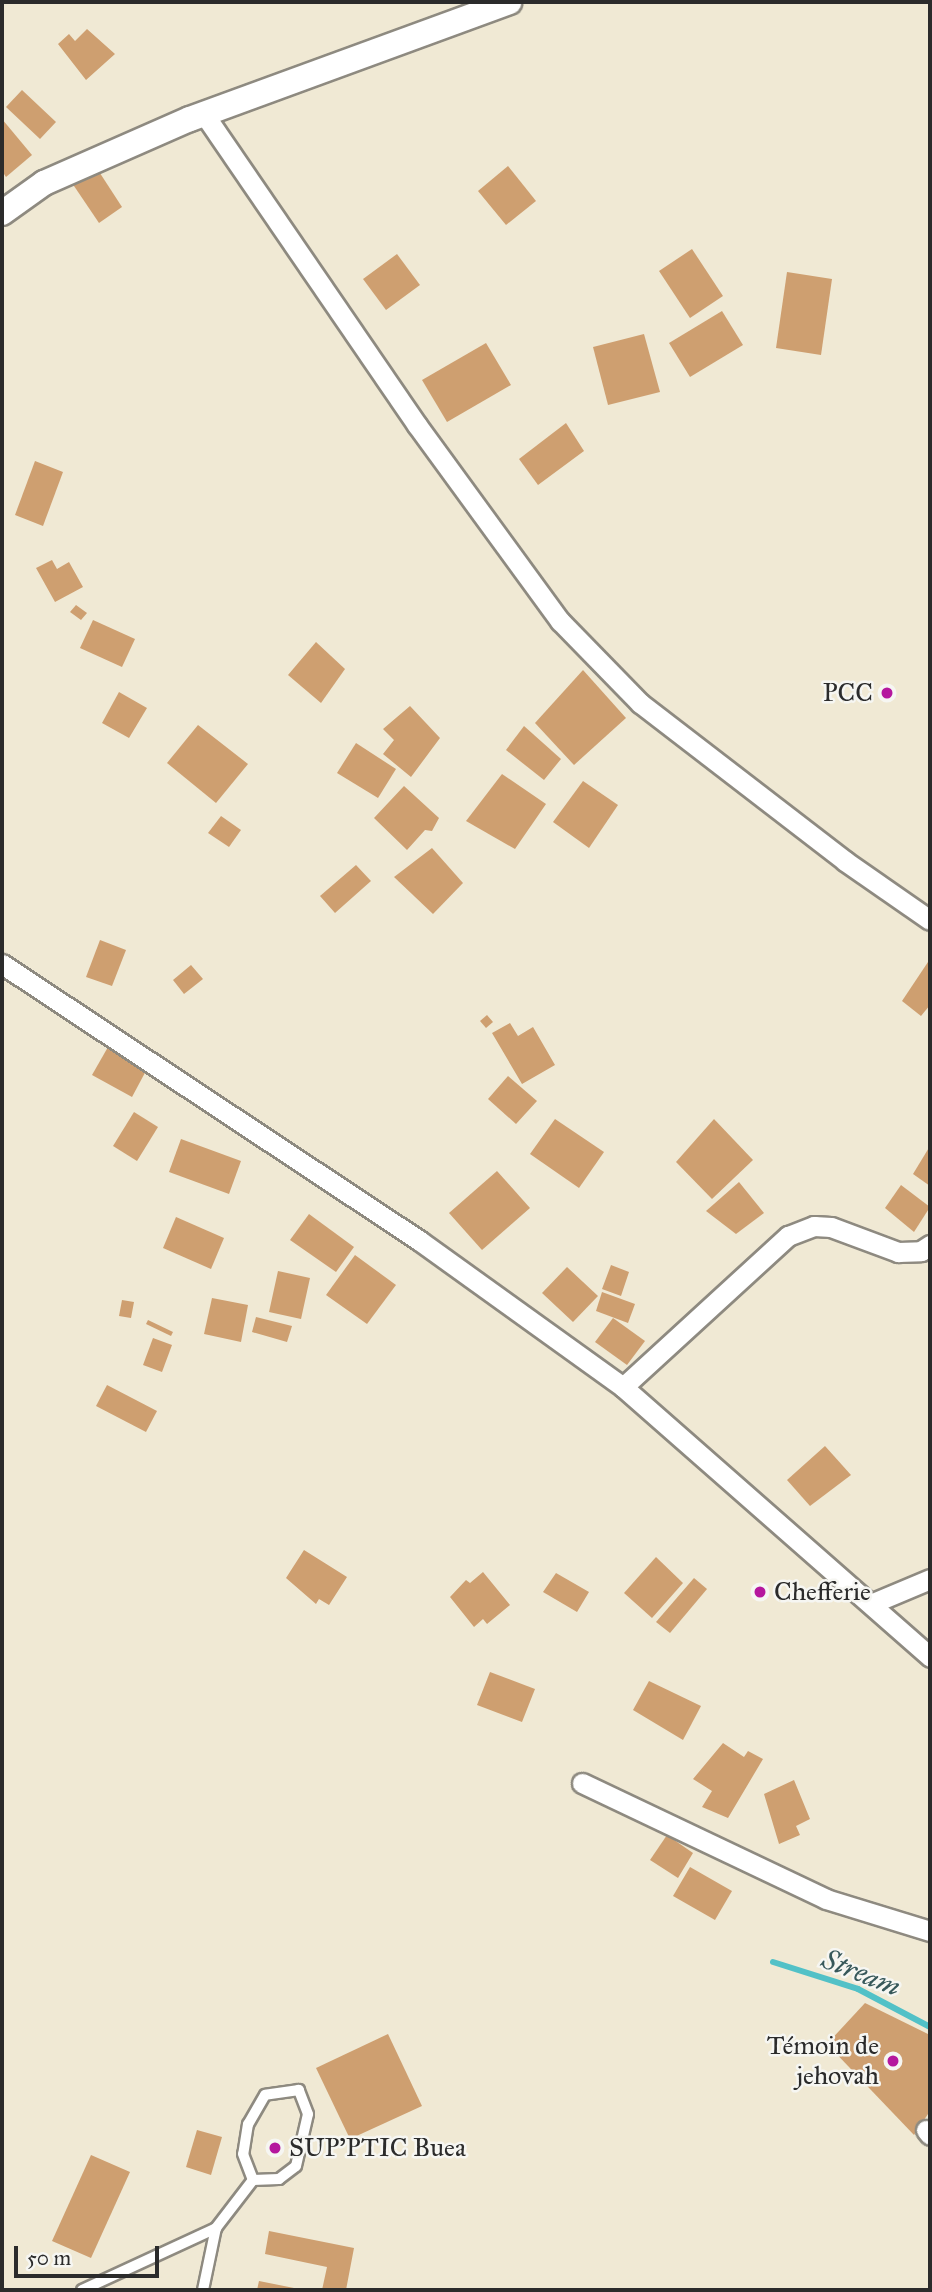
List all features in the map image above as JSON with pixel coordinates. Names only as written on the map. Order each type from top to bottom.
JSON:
[{"type":"street","points":[[2,213],[44,183],[204,114],[509,2]]},
{"type":"street","points":[[204,114],[417,425],[560,621],[640,703],[845,861],[930,920]]},
{"type":"street","points":[[2,964],[420,1241],[623,1387],[873,1603],[930,1657]]},
{"type":"street","points":[[623,1387],[788,1236],[814,1226],[831,1227],[898,1252],[921,1251],[930,1245]]},
{"type":"street","points":[[873,1603],[930,1579]]},
{"type":"street","points":[[582,1783],[826,1899],[930,1931]]},
{"type":"lane","points":[[299,2090],[307,2114],[296,2166],[279,2179],[253,2180],[243,2154],[248,2124],[265,2095],[299,2090]]},
{"type":"lane","points":[[203,2290],[216,2228],[253,2180]]},
{"type":"lane","points":[[82,2290],[216,2228]]},
{"type":"building","points":[[87,29],[115,54],[86,80],[58,44],[69,34],[75,41]]},
{"type":"building","points":[[22,90],[56,122],[40,139],[6,107]]},
{"type":"building","points":[[2,119],[32,155],[6,177],[2,171]]},
{"type":"building","points":[[508,166],[536,201],[506,225],[478,191]]},
{"type":"building","points":[[96,167],[122,207],[99,223],[72,183]]},
{"type":"building","points":[[692,249],[723,296],[690,318],[659,271]]},
{"type":"building","points":[[397,254],[420,285],[386,310],[363,279]]},
{"type":"building","points":[[787,272],[832,279],[821,355],[776,348]]},
{"type":"building","points":[[722,311],[743,345],[690,377],[669,343]]},
{"type":"building","points":[[644,334],[660,392],[608,405],[593,347]]},
{"type":"building","points":[[486,343],[511,385],[447,422],[422,380]]},
{"type":"building","points":[[566,423],[584,451],[538,485],[519,459]]},
{"type":"building","points":[[35,461],[63,472],[43,526],[15,515]]},
{"type":"building","points":[[52,560],[57,569],[69,562],[83,587],[55,602],[36,568]]},
{"type":"building","points":[[76,605],[87,613],[81,620],[70,612]]},
{"type":"building","points":[[93,620],[135,639],[122,667],[80,648]]},
{"type":"building","points":[[316,642],[345,669],[321,703],[288,675]]},
{"type":"building","points":[[583,670],[626,718],[574,765],[535,723]]},
{"type":"building","points":[[119,692],[147,708],[129,738],[102,723]]},
{"type":"building","points":[[410,706],[440,738],[411,777],[383,754],[394,740],[383,729]]},
{"type":"building","points":[[198,725],[248,764],[216,803],[167,763]]},
{"type":"building","points":[[524,726],[561,759],[544,780],[506,750]]},
{"type":"building","points":[[356,743],[396,769],[378,798],[337,773]]},
{"type":"building","points":[[502,774],[546,804],[515,849],[466,821]]},
{"type":"building","points":[[583,781],[618,805],[589,848],[553,822]]},
{"type":"building","points":[[404,786],[439,818],[432,831],[425,830],[407,850],[374,818]]},
{"type":"building","points":[[221,816],[241,830],[229,847],[208,833]]},
{"type":"building","points":[[432,848],[463,883],[433,914],[394,877]]},
{"type":"building","points":[[356,865],[371,881],[335,913],[320,896]]},
{"type":"building","points":[[100,940],[126,950],[112,986],[86,977]]},
{"type":"building","points":[[930,959],[930,1005],[921,1016],[902,1001]]},
{"type":"building","points":[[191,965],[203,979],[184,994],[173,980]]},
{"type":"building","points":[[487,1015],[493,1022],[486,1028],[480,1021]]},
{"type":"building","points":[[510,1023],[518,1036],[533,1027],[555,1065],[522,1084],[492,1033]]},
{"type":"building","points":[[108,1047],[147,1069],[132,1097],[92,1075]]},
{"type":"building","points":[[508,1076],[537,1101],[516,1124],[488,1099]]},
{"type":"building","points":[[134,1112],[158,1127],[137,1161],[113,1146]]},
{"type":"building","points":[[555,1119],[604,1152],[579,1188],[530,1154]]},
{"type":"building","points":[[714,1119],[753,1160],[712,1199],[676,1162]]},
{"type":"building","points":[[181,1139],[241,1161],[229,1194],[169,1172]]},
{"type":"building","points":[[930,1146],[930,1186],[913,1174]]},
{"type":"building","points":[[497,1171],[530,1208],[482,1250],[449,1213]]},
{"type":"building","points":[[739,1182],[764,1213],[736,1234],[706,1211]]},
{"type":"building","points":[[901,1185],[930,1207],[914,1232],[885,1208]]},
{"type":"building","points":[[309,1214],[354,1247],[336,1272],[290,1240]]},
{"type":"building","points":[[176,1217],[224,1238],[211,1269],[163,1248]]},
{"type":"building","points":[[355,1255],[396,1285],[367,1324],[326,1295]]},
{"type":"building","points":[[611,1265],[629,1272],[621,1296],[602,1289]]},
{"type":"building","points":[[567,1267],[598,1296],[573,1322],[542,1293]]},
{"type":"building","points":[[278,1271],[310,1278],[301,1319],[269,1312]]},
{"type":"building","points":[[602,1292],[635,1304],[628,1323],[596,1311]]},
{"type":"building","points":[[212,1298],[248,1305],[241,1342],[204,1334]]},
{"type":"building","points":[[122,1300],[134,1302],[131,1318],[119,1316]]},
{"type":"building","points":[[256,1317],[292,1326],[287,1342],[252,1332]]},
{"type":"building","points":[[613,1318],[645,1341],[627,1365],[595,1342]]},
{"type":"building","points":[[148,1320],[173,1332],[171,1336],[146,1324]]},
{"type":"building","points":[[153,1338],[172,1345],[162,1372],[143,1365]]},
{"type":"building","points":[[107,1385],[157,1411],[146,1432],[96,1406]]},
{"type":"building","points":[[825,1446],[851,1475],[810,1506],[787,1480]]},
{"type":"building","points":[[304,1550],[347,1577],[329,1605],[319,1599],[316,1604],[286,1578]]},
{"type":"building","points":[[656,1557],[683,1583],[652,1618],[624,1593]]},
{"type":"building","points":[[483,1572],[510,1605],[487,1624],[483,1619],[474,1627],[450,1597],[466,1580],[470,1583]]},
{"type":"building","points":[[556,1573],[589,1592],[577,1612],[543,1592]]},
{"type":"building","points":[[694,1578],[707,1589],[670,1633],[656,1622]]},
{"type":"building","points":[[490,1672],[535,1689],[522,1722],[477,1705]]},
{"type":"building","points":[[649,1681],[701,1706],[683,1740],[633,1710]]},
{"type":"building","points":[[723,1743],[744,1757],[748,1751],[763,1759],[728,1818],[702,1807],[712,1791],[693,1779]]},
{"type":"building","points":[[794,1780],[810,1819],[796,1826],[800,1835],[779,1844],[764,1794]]},
{"type":"building","points":[[667,1835],[693,1853],[678,1878],[650,1860]]},
{"type":"building","points":[[690,1867],[732,1891],[715,1920],[673,1896]]},
{"type":"building","points":[[865,2003],[930,2035],[930,2111],[914,2135],[827,2044]]},
{"type":"building","points":[[388,2034],[422,2106],[350,2139],[316,2068]]},
{"type":"building","points":[[197,2130],[222,2137],[211,2175],[186,2167]]},
{"type":"building","points":[[91,2155],[130,2172],[91,2258],[52,2241]]},
{"type":"building","points":[[269,2231],[354,2248],[346,2290],[322,2290],[327,2267],[265,2254]]},
{"type":"building","points":[[259,2281],[299,2289],[257,2290]]},
{"type":"waterway","name":"Stream","points":[[773,1962],[858,1989],[930,2027]]},
{"type":"place","name":"PCC","points":[[887,693]]},
{"type":"place","name":"Chefferie","points":[[760,1592]]},
{"type":"place","name":"Témoin de jehovah","points":[[893,2061]]},
{"type":"place","name":"SUP'PTIC Buea","points":[[275,2148]]}]
